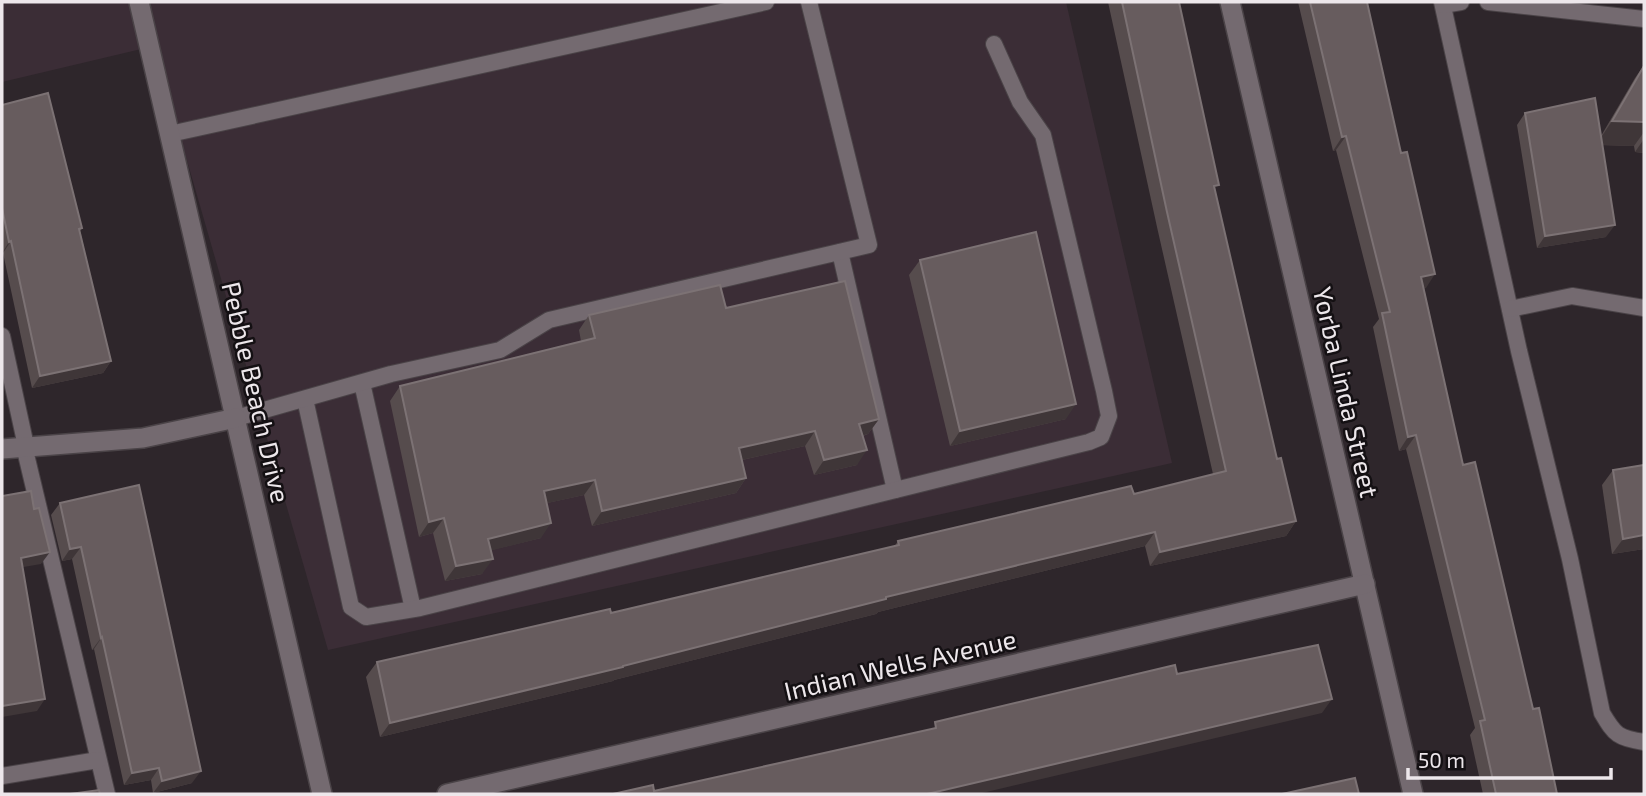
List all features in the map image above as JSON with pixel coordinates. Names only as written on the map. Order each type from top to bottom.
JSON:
[{"type":"street","name":"Pebble Beach Drive","points":[[139,2],[322,794]]},
{"type":"street","name":"Yorba Linda Street","points":[[1230,2],[1413,794]]},
{"type":"street","points":[[2,449],[143,438],[236,418]]},
{"type":"street","name":"Indian Wells Avenue","points":[[447,794],[1364,584]]},
{"type":"lane","points":[[170,134],[766,2]]},
{"type":"lane","points":[[236,418],[391,374],[500,350],[549,320],[869,245],[809,2]]},
{"type":"lane","points":[[1461,2],[1443,4],[1510,309],[1570,559],[1602,713],[1613,732],[1628,740],[1644,742]]},
{"type":"lane","points":[[1488,2],[1644,19]]},
{"type":"lane","points":[[305,399],[351,607],[366,617],[413,609],[1101,437],[1109,415],[1043,135],[1020,102],[994,44]]},
{"type":"lane","points":[[840,252],[895,490]]},
{"type":"lane","points":[[1510,309],[1572,296],[1644,308]]},
{"type":"lane","points":[[2,335],[25,446],[107,794]]},
{"type":"lane","points":[[362,383],[413,609]]},
{"type":"lane","points":[[2,776],[98,760]]},
{"type":"shaded area","points":[[2,2],[1066,2],[1172,463],[328,650],[154,46],[2,82]]},
{"type":"building","points":[[1122,2],[1179,2],[1219,185],[1214,186],[1277,459],[1281,458],[1296,521],[1160,552],[1155,532],[886,597],[623,667],[390,723],[377,662],[610,609],[611,613],[899,545],[898,541],[1131,486],[1134,494],[1226,471]]},
{"type":"building","points":[[1310,2],[1367,2],[1401,153],[1407,152],[1435,274],[1421,277],[1463,465],[1475,462],[1533,709],[1539,708],[1557,794],[1496,794],[1480,721],[1485,720],[1416,435],[1408,437],[1382,313],[1390,312],[1346,136],[1342,137]]},
{"type":"building","points":[[1644,66],[1644,122],[1612,121]]},
{"type":"building","points":[[48,93],[82,228],[79,229],[111,361],[40,376],[2,208],[2,105]]},
{"type":"building","points":[[1595,98],[1615,225],[1545,236],[1525,113]]},
{"type":"building","points":[[1036,232],[1076,404],[960,431],[920,260]]},
{"type":"building","points":[[845,281],[879,419],[859,424],[867,450],[824,460],[815,431],[739,448],[746,478],[602,511],[595,480],[544,491],[551,523],[488,539],[493,559],[456,566],[444,518],[429,522],[400,386],[595,338],[589,315],[720,285],[726,308]]},
{"type":"building","points":[[1644,465],[1644,535],[1623,539],[1613,470]]},
{"type":"building","points":[[139,485],[201,771],[162,781],[159,768],[132,773],[81,547],[70,549],[60,503]]},
{"type":"building","points":[[31,491],[34,509],[39,508],[50,552],[21,558],[45,699],[2,706],[2,496]]},
{"type":"building","points":[[1318,645],[1332,699],[927,794],[613,794],[653,785],[654,791],[936,728],[935,722],[1175,665],[1177,674]]},
{"type":"building","points":[[1355,778],[1359,794],[1282,794]]},
{"type":"building","points":[[99,790],[100,794],[70,794]]}]
